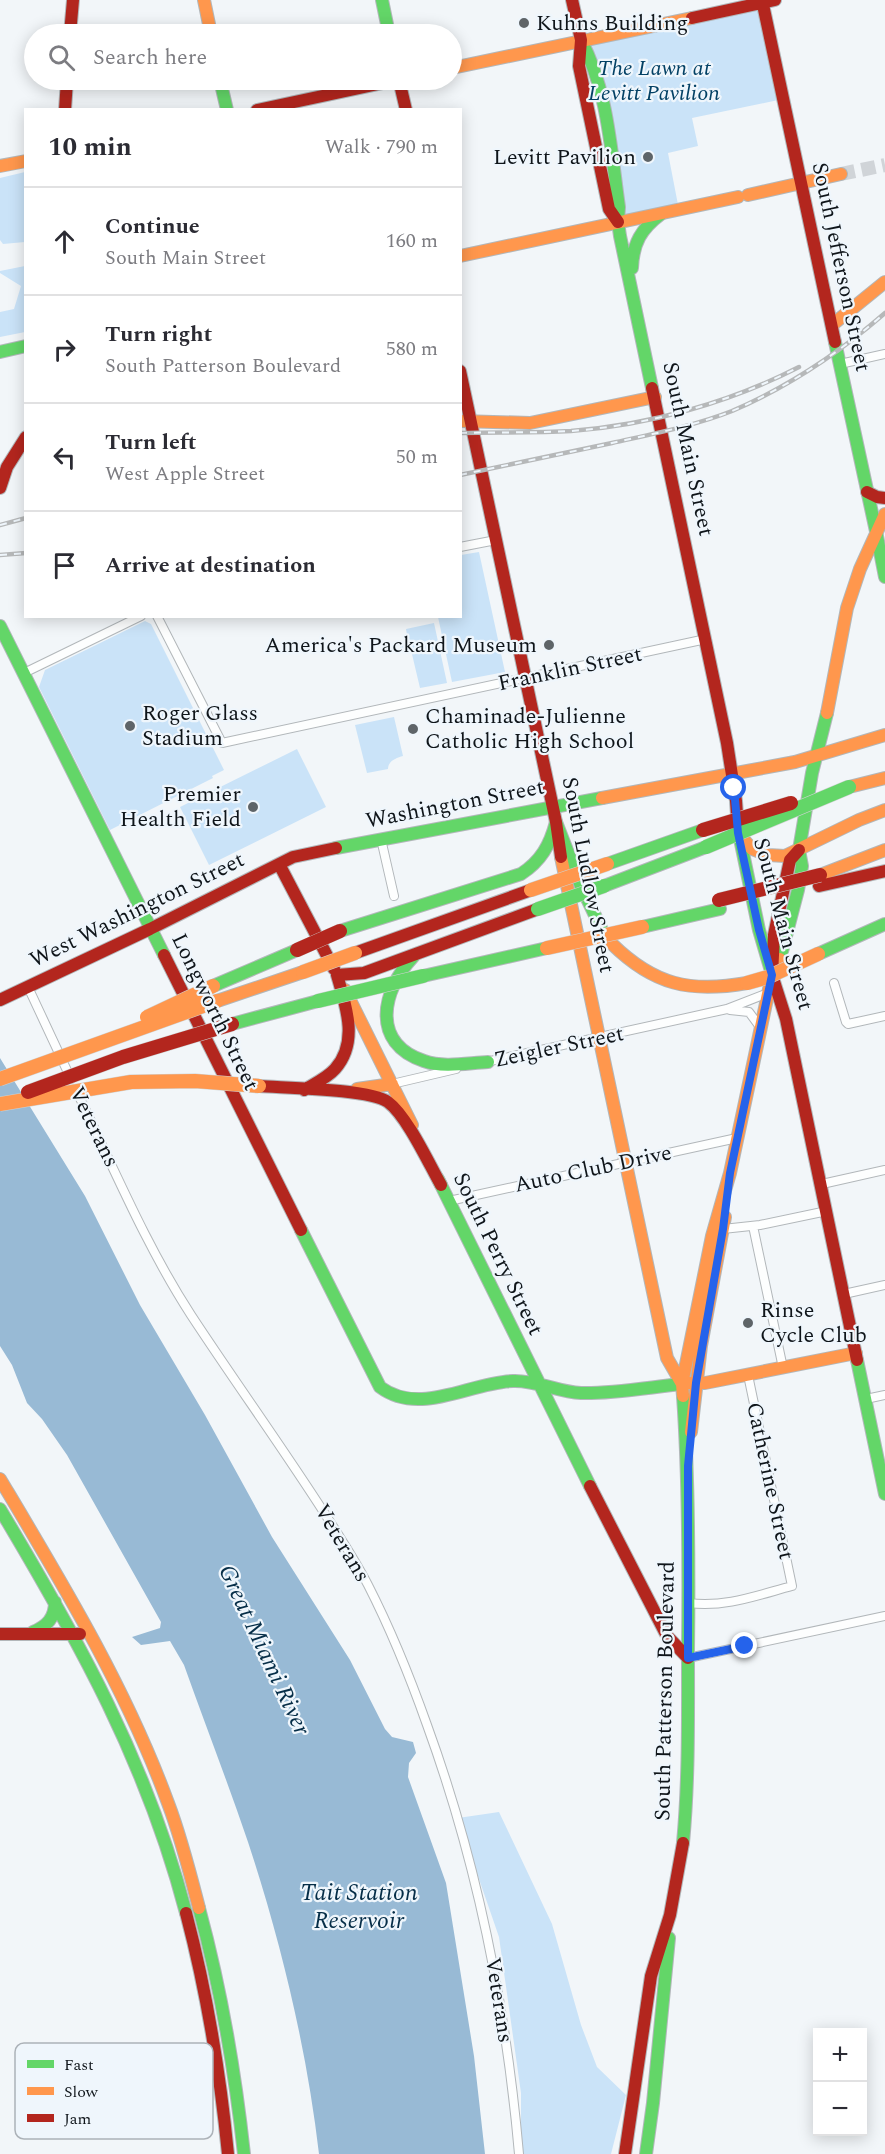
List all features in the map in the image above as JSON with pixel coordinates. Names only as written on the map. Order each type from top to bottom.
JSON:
[{"type":"main road","points":[[71,24],[73,0]]},
{"type":"main road","points":[[204,0],[209,24]]},
{"type":"main road","points":[[382,0],[387,24]]},
{"type":"main road","name":"South Main Street","points":[[572,0],[581,40],[592,60],[605,112],[619,207],[618,222],[706,639],[732,773],[738,833],[759,930],[784,1009],[885,1494]]},
{"type":"main road","points":[[462,66],[767,1]]},
{"type":"main road","name":"South Jefferson Street","points":[[767,1],[801,183],[867,492],[881,531],[885,577]]},
{"type":"main road","points":[[65,108],[66,90]]},
{"type":"main road","points":[[222,90],[227,108]]},
{"type":"main road","points":[[266,108],[351,90]]},
{"type":"main road","points":[[401,90],[405,108]]},
{"type":"main road","points":[[0,166],[24,161]]},
{"type":"main road","points":[[462,256],[841,174]]},
{"type":"main road","points":[[632,288],[633,256],[637,235],[661,214]]},
{"type":"main road","points":[[832,325],[885,282]]},
{"type":"main road","points":[[0,352],[24,346]]},
{"type":"main road","name":"South Ludlow Street","points":[[462,387],[466,421],[496,540],[526,679],[556,822],[560,852],[667,1358],[689,1383]]},
{"type":"main road","points":[[466,421],[530,423],[655,397]]},
{"type":"main road","points":[[1,483],[11,460],[24,440]]},
{"type":"main road","points":[[867,492],[885,498]]},
{"type":"main road","name":"South Patterson Boulevard","points":[[689,1383],[723,1229],[730,1173],[768,993],[772,975],[783,953],[798,890],[802,866],[799,850],[847,608],[863,560],[881,531],[885,514]]},
{"type":"main road","name":"Longworth Street","points":[[0,626],[375,1381],[387,1393],[408,1400],[426,1399],[510,1381],[540,1384]]},
{"type":"main road","points":[[850,746],[885,735]]},
{"type":"main road","points":[[850,746],[885,743]]},
{"type":"main road","name":"Washington Street","points":[[279,864],[293,857],[381,839],[795,762],[850,746]]},
{"type":"main road","points":[[0,1079],[703,830],[795,801],[885,778]]},
{"type":"main road","points":[[304,1090],[335,1069],[342,1059],[349,1040],[350,1022],[337,975],[360,974],[604,886],[706,847],[849,787]]},
{"type":"main road","points":[[738,833],[752,849],[768,855],[785,856],[885,810]]},
{"type":"main road","points":[[75,1051],[213,986],[340,931],[521,874],[542,859],[556,822]]},
{"type":"main road","points":[[556,822],[581,886],[601,928]]},
{"type":"main road","points":[[820,880],[885,850]]},
{"type":"main road","name":"West Washington Street","points":[[0,1000],[150,929],[279,864]]},
{"type":"main road","name":"South Perry Street","points":[[279,864],[392,1084],[611,1529],[668,1636],[688,1658]]},
{"type":"main road","points":[[0,1104],[93,1068],[232,1024],[318,1001],[645,926],[719,904],[820,880],[885,871]]},
{"type":"main road","points":[[612,944],[636,966],[654,977],[670,984],[711,988],[747,983],[768,976],[885,924]]},
{"type":"main road","points":[[415,955],[398,973],[387,997],[387,1020],[394,1040],[409,1054],[424,1061],[449,1064],[488,1062]]},
{"type":"main road","points":[[0,1104],[131,1082],[195,1081],[365,1094],[388,1102],[404,1119],[441,1185]]},
{"type":"main road","points":[[327,1091],[392,1084]]},
{"type":"main road","name":"South Patterson Boulevard","points":[[625,2154],[651,1976],[670,1915],[680,1863],[688,1754],[689,1383],[712,1236],[730,1173]]},
{"type":"main road","points":[[540,1384],[560,1391],[583,1393],[689,1383],[748,1375],[856,1353]]},
{"type":"main road","points":[[0,1479],[66,1588],[90,1634],[143,1740],[168,1802],[200,1905],[222,2003],[236,2084],[244,2154]]},
{"type":"main road","points":[[0,1509],[73,1634],[129,1749],[146,1790],[193,1930],[216,2040],[228,2154]]},
{"type":"main road","points":[[27,1634],[41,1629],[50,1621],[55,1610],[55,1602]]},
{"type":"main road","points":[[0,1634],[90,1634]]},
{"type":"main road","name":"South Patterson Boulevard","points":[[646,2154],[654,2103],[667,1975],[670,1915]]},
{"type":"street","points":[[840,364],[885,354]]},
{"type":"street","points":[[462,548],[496,540]]},
{"type":"street","points":[[24,673],[137,618]]},
{"type":"street","name":"Franklin Street","points":[[158,618],[222,743],[706,639]]},
{"type":"street","points":[[381,839],[394,896]]},
{"type":"street","points":[[834,983],[848,1024],[885,1016]]},
{"type":"street","name":"Veterans","points":[[28,987],[137,1220],[159,1261],[192,1316],[258,1411],[339,1537],[368,1585],[398,1649],[444,1772],[472,1866],[505,2032],[519,2154]]},
{"type":"street","name":"Zeigler Street","points":[[392,1084],[727,1009],[768,993]]},
{"type":"street","points":[[727,1009],[748,1012],[761,1028]]},
{"type":"street","name":"Auto Club Drive","points":[[449,1201],[737,1138]]},
{"type":"street","points":[[822,1184],[885,1170]]},
{"type":"street","points":[[723,1229],[753,1226],[827,1211]]},
{"type":"street","points":[[753,1226],[783,1368]]},
{"type":"street","points":[[844,1294],[885,1285]]},
{"type":"street","name":"Catherine Street","points":[[689,1603],[706,1606],[740,1601],[792,1586],[748,1375]]},
{"type":"street","points":[[866,1399],[885,1395]]},
{"type":"street","points":[[688,1658],[885,1616]]},
{"type":"green space","name":"The Lawn at Levitt Pavilion","points":[[763,3],[783,99],[692,118],[698,146],[668,153],[679,210],[618,222],[608,129],[581,40]]},
{"type":"green space","points":[[24,172],[24,242],[3,244],[0,240],[0,178]]},
{"type":"green space","points":[[24,266],[24,332],[0,337],[0,312],[14,309],[21,286],[0,271]]},
{"type":"green space","points":[[479,552],[505,672],[452,682],[438,618],[462,618],[462,555]]},
{"type":"green space","name":"Roger Glass Stadium","points":[[145,621],[151,624],[224,770],[212,776],[213,778],[110,830],[39,687],[45,670]]},
{"type":"green space","points":[[434,623],[447,683],[420,688],[411,650],[401,652],[399,643],[408,641],[406,629]]},
{"type":"green space","points":[[394,717],[403,756],[391,762],[388,769],[367,773],[355,725]]},
{"type":"green space","name":"Premier Health Field","points":[[297,749],[326,807],[209,865],[180,807]]},
{"type":"green space","points":[[499,1812],[552,1924],[581,2025],[597,2067],[626,2095],[611,2154],[521,2154],[521,2093],[499,1937],[458,1818]]},
{"type":"water","name":"Tait Station Reservoir","points":[[0,1058],[85,1196],[140,1305],[205,1415],[272,1537],[350,1660],[385,1729],[392,1737],[413,1742],[416,1753],[409,1763],[408,1777],[446,1883],[474,2056],[485,2154],[319,2154],[300,2036],[282,1957],[248,1842],[184,1665],[170,1641],[141,1645],[132,1637],[160,1628],[161,1622],[67,1455],[42,1419],[27,1403],[12,1365],[0,1346]]},
{"type":"tunnel","points":[[841,174],[885,165]]},
{"type":"railway","points":[[462,475],[658,433],[732,411],[753,402],[812,368],[850,342],[885,313]]},
{"type":"railway","points":[[462,433],[571,431],[630,424],[717,401],[799,367]]},
{"type":"railway","points":[[0,525],[24,519]]},
{"type":"railway","points":[[0,555],[24,553]]},
{"type":"traffic: fast","points":[[382,0],[387,24]]},
{"type":"traffic: fast","points":[[581,40],[590,59],[603,100],[611,143],[620,236],[652,388]]},
{"type":"traffic: fast","points":[[222,90],[227,108]]},
{"type":"traffic: fast","points":[[632,268],[639,237],[661,214]]},
{"type":"traffic: fast","points":[[835,342],[877,536]]},
{"type":"traffic: fast","points":[[0,352],[24,346]]},
{"type":"traffic: fast","points":[[877,536],[885,577]]},
{"type":"traffic: fast","points":[[0,626],[164,955]]},
{"type":"traffic: fast","points":[[780,959],[798,890],[802,866],[799,850],[812,773],[827,713]]},
{"type":"traffic: fast","points":[[706,847],[849,787]]},
{"type":"traffic: fast","points":[[336,848],[602,798]]},
{"type":"traffic: fast","points":[[556,822],[581,886],[601,928]]},
{"type":"traffic: fast","points":[[340,931],[521,874],[544,852],[556,822]]},
{"type":"traffic: fast","points":[[738,829],[759,930],[771,971]]},
{"type":"traffic: fast","points":[[607,864],[703,830]]},
{"type":"traffic: fast","points":[[604,886],[706,847]]},
{"type":"traffic: fast","points":[[538,909],[604,886]]},
{"type":"traffic: fast","points":[[642,927],[720,909]]},
{"type":"traffic: fast","points":[[818,954],[885,924]]},
{"type":"traffic: fast","points":[[423,976],[547,948]]},
{"type":"traffic: fast","points":[[213,986],[297,950]]},
{"type":"traffic: fast","points":[[413,957],[402,970],[389,1000],[387,1015],[389,1029],[395,1042],[407,1053],[432,1063],[488,1062]]},
{"type":"traffic: fast","points":[[318,1001],[423,976]]},
{"type":"traffic: fast","points":[[232,1024],[318,1001]]},
{"type":"traffic: fast","points":[[438,1179],[590,1486]]},
{"type":"traffic: fast","points":[[301,1230],[380,1387],[395,1395],[412,1399],[428,1399],[513,1381],[530,1382],[581,1393],[682,1384]]},
{"type":"traffic: fast","points":[[857,1360],[885,1494]]},
{"type":"traffic: fast","points":[[683,1396],[687,1492],[688,1747],[683,1843]]},
{"type":"traffic: fast","points":[[0,1509],[57,1607],[108,1704],[152,1805],[186,1913]]},
{"type":"traffic: fast","points":[[33,1632],[49,1621],[54,1613],[55,1602]]},
{"type":"traffic: fast","points":[[199,1908],[226,2030],[244,2154]]},
{"type":"traffic: fast","points":[[646,2154],[669,1938]]},
{"type":"traffic: slow","points":[[204,0],[209,24]]},
{"type":"traffic: slow","points":[[462,66],[692,18]]},
{"type":"traffic: slow","points":[[0,166],[24,161]]},
{"type":"traffic: slow","points":[[748,195],[841,174]]},
{"type":"traffic: slow","points":[[462,256],[738,197]]},
{"type":"traffic: slow","points":[[832,325],[885,282]]},
{"type":"traffic: slow","points":[[462,421],[530,423],[655,397]]},
{"type":"traffic: slow","points":[[827,713],[847,608],[860,569],[885,514]]},
{"type":"traffic: slow","points":[[602,798],[795,762],[885,735]]},
{"type":"traffic: slow","points":[[849,787],[885,778]]},
{"type":"traffic: slow","points":[[738,833],[752,849],[768,855],[785,856],[885,810]]},
{"type":"traffic: slow","points":[[820,875],[885,850]]},
{"type":"traffic: slow","points":[[561,857],[667,1358],[682,1384]]},
{"type":"traffic: slow","points":[[531,890],[607,864]]},
{"type":"traffic: slow","points":[[547,948],[642,927]]},
{"type":"traffic: slow","points":[[612,944],[643,969],[674,983],[708,987],[747,983]]},
{"type":"traffic: slow","points":[[303,972],[355,953]]},
{"type":"traffic: slow","points":[[747,983],[768,977],[818,954]]},
{"type":"traffic: slow","points":[[683,1396],[682,1384],[712,1236],[730,1173],[772,975],[780,959]]},
{"type":"traffic: slow","points":[[217,1001],[303,972]]},
{"type":"traffic: slow","points":[[147,1017],[213,986]]},
{"type":"traffic: slow","points":[[345,990],[412,1125]]},
{"type":"traffic: slow","points":[[0,1079],[217,1001]]},
{"type":"traffic: slow","points":[[0,1104],[131,1082],[195,1081],[259,1086]]},
{"type":"traffic: slow","points":[[357,1089],[392,1084]]},
{"type":"traffic: slow","points":[[691,1432],[701,1346],[725,1217]]},
{"type":"traffic: slow","points":[[687,1383],[705,1383],[856,1353]]},
{"type":"traffic: slow","points":[[0,1479],[92,1637],[133,1718],[173,1816],[199,1908]]},
{"type":"traffic: jam","points":[[71,24],[73,0]]},
{"type":"traffic: jam","points":[[572,0],[581,40],[579,66],[609,209],[618,222]]},
{"type":"traffic: jam","points":[[762,0],[835,342]]},
{"type":"traffic: jam","points":[[692,18],[775,0]]},
{"type":"traffic: jam","points":[[65,108],[66,90]]},
{"type":"traffic: jam","points":[[266,108],[350,90]]},
{"type":"traffic: jam","points":[[401,90],[406,108]]},
{"type":"traffic: jam","points":[[462,380],[556,822],[561,857]]},
{"type":"traffic: jam","points":[[652,388],[727,743],[738,829]]},
{"type":"traffic: jam","points":[[0,488],[7,467],[24,440]]},
{"type":"traffic: jam","points":[[867,492],[885,498]]},
{"type":"traffic: jam","points":[[703,830],[791,803]]},
{"type":"traffic: jam","points":[[0,1000],[150,929],[293,857],[336,848]]},
{"type":"traffic: jam","points":[[799,850],[790,860],[774,935],[772,975],[786,1019],[857,1360]]},
{"type":"traffic: jam","points":[[279,864],[334,969]]},
{"type":"traffic: jam","points":[[819,886],[885,871]]},
{"type":"traffic: jam","points":[[719,900],[820,875]]},
{"type":"traffic: jam","points":[[355,953],[531,890]]},
{"type":"traffic: jam","points":[[304,1090],[332,1072],[347,1047],[349,1036],[347,1011],[337,975],[364,973],[538,909]]},
{"type":"traffic: jam","points":[[297,950],[340,931]]},
{"type":"traffic: jam","points":[[164,955],[301,1230]]},
{"type":"traffic: jam","points":[[28,1092],[123,1057],[232,1024]]},
{"type":"traffic: jam","points":[[259,1086],[364,1094],[388,1102],[403,1118],[441,1185]]},
{"type":"traffic: jam","points":[[590,1486],[667,1636],[688,1658]]},
{"type":"traffic: jam","points":[[0,1634],[80,1634]]},
{"type":"traffic: jam","points":[[625,2154],[651,1976],[670,1915],[683,1843]]},
{"type":"traffic: jam","points":[[186,1913],[212,2033],[228,2154]]},
{"type":"place","name":"Kuhns Building","points":[[524,23]]},
{"type":"place","name":"Levitt Pavilion","points":[[648,157]]},
{"type":"place","name":"America's Packard Museum","points":[[549,645]]},
{"type":"place","name":"Roger Glass Stadium","points":[[130,726]]},
{"type":"place","name":"Chaminade-Julienne Catholic High School","points":[[413,729]]},
{"type":"place","name":"Premier Health Field","points":[[253,807]]},
{"type":"place","name":"Rinse Cycle Club","points":[[748,1323]]},
{"type":"route","points":[[734,788],[738,833],[759,930],[772,975],[730,1173],[723,1229],[696,1383],[688,1466],[688,1658],[745,1646]]},
{"type":"water label","name":"Great Miami River","points":[[264,1650]]}]
